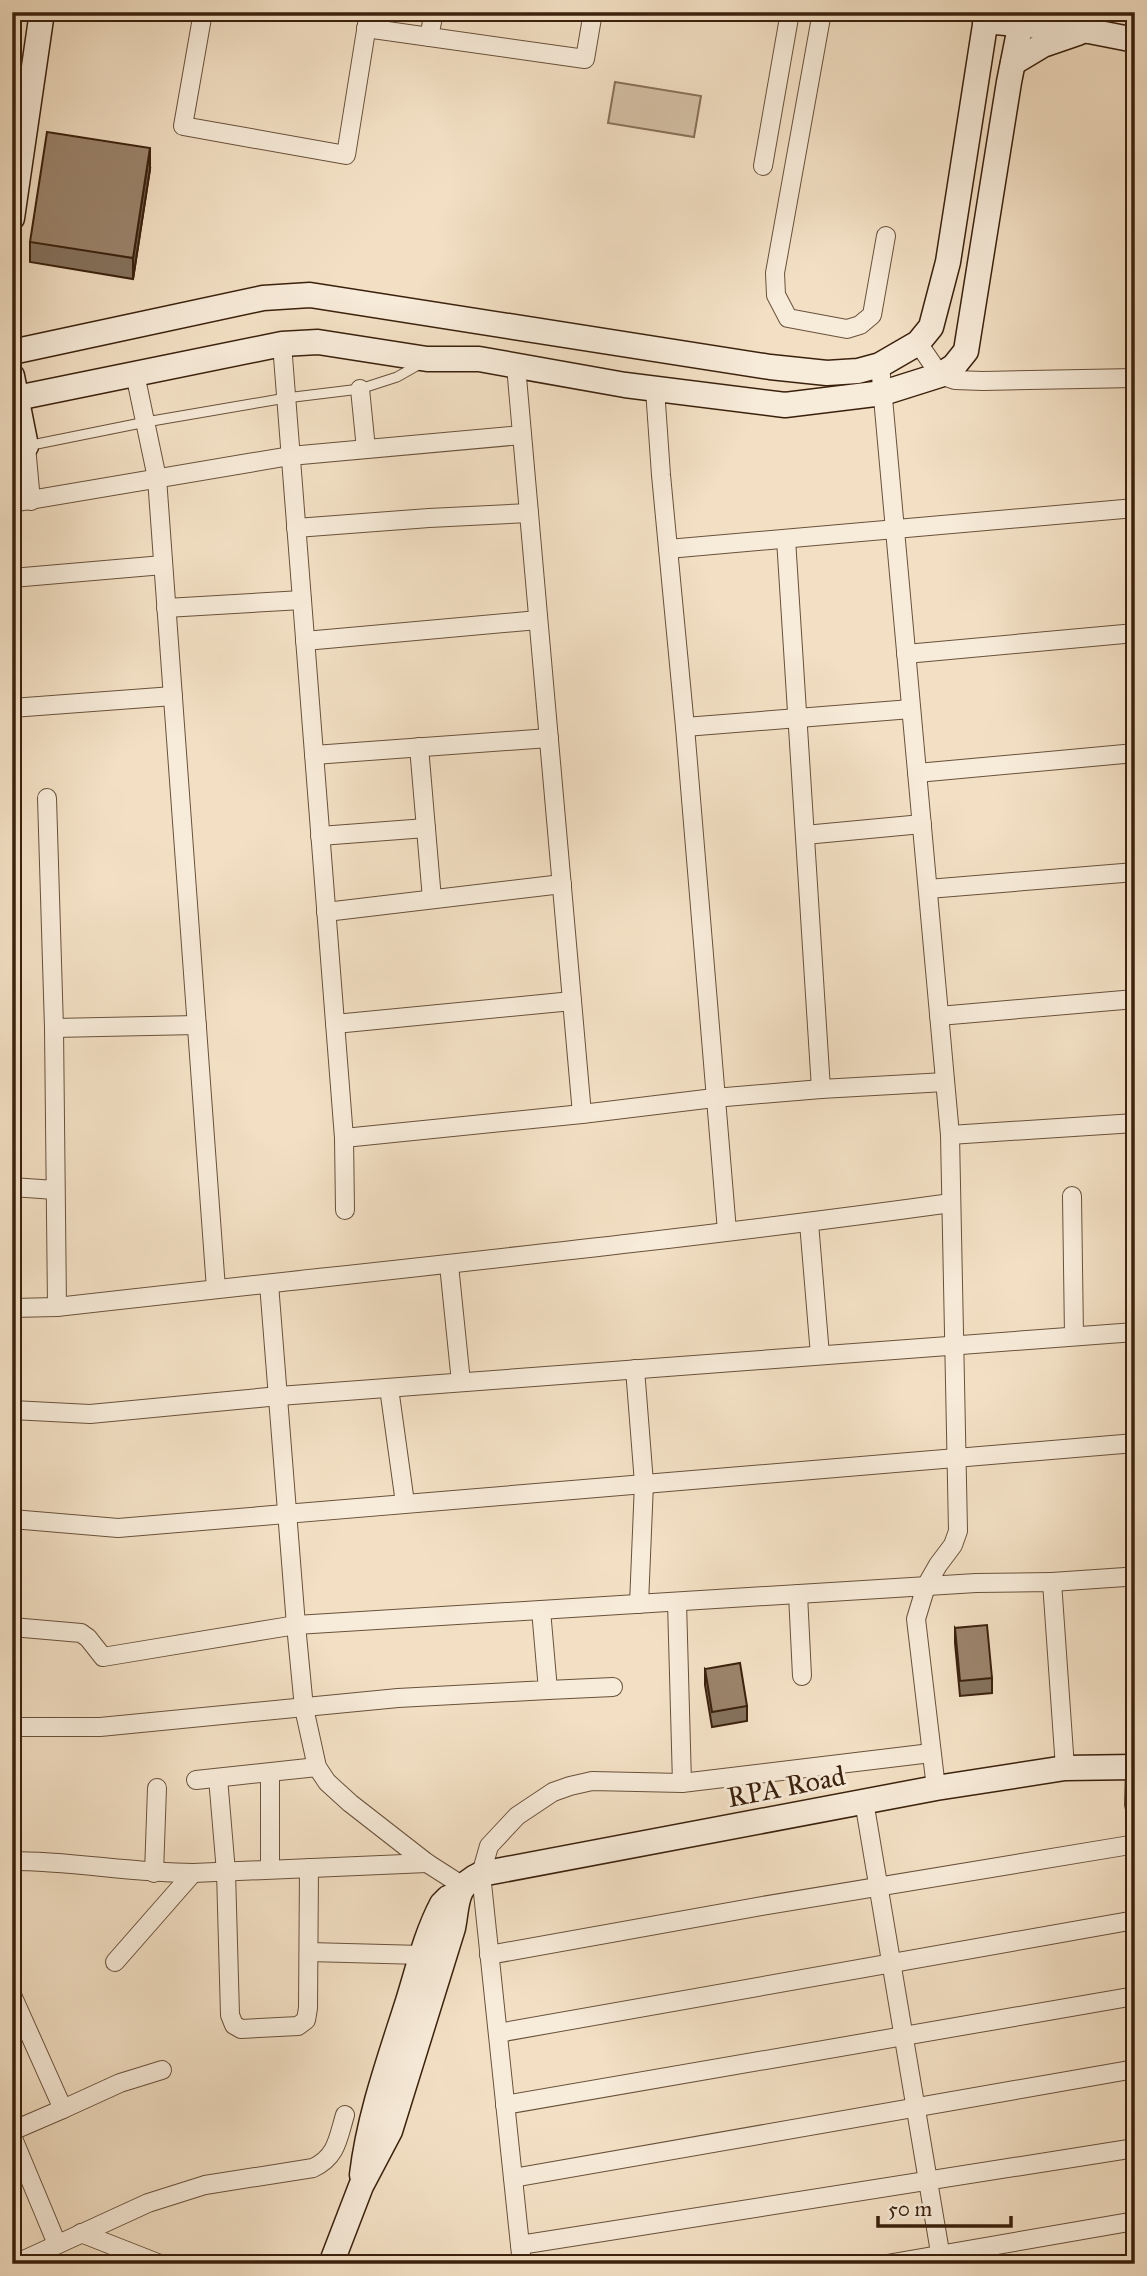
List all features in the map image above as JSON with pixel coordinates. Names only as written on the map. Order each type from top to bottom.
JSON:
[{"type":"street","points":[[12,218],[42,12]]},
{"type":"street","points":[[203,12],[183,126],[345,155],[368,20],[429,37],[585,59],[593,12]]},
{"type":"street","points":[[429,37],[434,12]]},
{"type":"street","points":[[764,166],[790,12]]},
{"type":"street","points":[[822,12],[775,273],[776,295],[788,318],[847,329],[860,325],[872,316],[886,236]]},
{"type":"street","points":[[12,352],[263,298],[310,295],[770,368],[827,373],[858,371],[880,365],[918,343],[931,327],[948,262],[986,17],[1022,18],[1135,40]]},
{"type":"street","points":[[31,500],[19,448],[14,391],[135,374],[282,344],[318,342],[427,359],[479,359],[656,389],[785,405],[883,393],[940,375],[954,366],[966,351],[1022,18]]},
{"type":"street","points":[[1013,63],[1057,38],[1089,31]]},
{"type":"street","points":[[784,47],[816,46]]},
{"type":"street","points":[[918,343],[940,375],[955,380],[1135,378]]},
{"type":"street","points":[[282,344],[344,1138],[345,1210]]},
{"type":"street","points":[[880,365],[950,1135],[958,1531],[953,1545],[926,1586],[916,1619],[936,1788]]},
{"type":"street","points":[[516,366],[582,1114]]},
{"type":"street","points":[[135,374],[157,478],[216,1289]]},
{"type":"street","points":[[360,389],[366,449]]},
{"type":"street","points":[[656,389],[727,1231]]},
{"type":"street","points":[[12,503],[290,456],[522,435]]},
{"type":"street","points":[[668,549],[1135,508]]},
{"type":"street","points":[[296,528],[529,513]]},
{"type":"street","points":[[786,539],[821,1088]]},
{"type":"street","points":[[12,578],[163,565]]},
{"type":"street","points":[[166,608],[302,600]]},
{"type":"street","points":[[305,641],[538,620]]},
{"type":"street","points":[[906,654],[1135,633]]},
{"type":"street","points":[[12,708],[173,695]]},
{"type":"street","points":[[685,727],[911,709]]},
{"type":"street","points":[[314,755],[549,738]]},
{"type":"street","points":[[419,747],[432,899]]},
{"type":"street","points":[[917,773],[1135,753]]},
{"type":"street","points":[[47,798],[54,1028],[57,1307]]},
{"type":"street","points":[[805,835],[922,824]]},
{"type":"street","points":[[320,836],[426,828]]},
{"type":"street","points":[[928,889],[1135,872]]},
{"type":"street","points":[[326,912],[562,884]]},
{"type":"street","points":[[939,1016],[1135,999]]},
{"type":"street","points":[[335,1024],[572,1001]]},
{"type":"street","points":[[54,1028],[197,1025]]},
{"type":"street","points":[[344,1138],[821,1088],[945,1082]]},
{"type":"street","points":[[950,1135],[1135,1123]]},
{"type":"street","points":[[12,1187],[55,1190]]},
{"type":"street","points":[[1072,1196],[1074,1336]]},
{"type":"street","points":[[12,1308],[57,1307],[449,1265],[809,1223],[951,1203]]},
{"type":"street","points":[[809,1223],[820,1355]]},
{"type":"street","points":[[449,1265],[461,1382]]},
{"type":"street","points":[[269,1284],[304,1708],[317,1768],[327,1782],[350,1803],[427,1863],[467,1885],[489,1955],[522,2264]]},
{"type":"street","points":[[12,1410],[90,1413],[279,1396],[1135,1332]]},
{"type":"street","points":[[635,1369],[644,1483],[639,1604]]},
{"type":"street","points":[[389,1388],[405,1503]]},
{"type":"street","points":[[12,1519],[118,1528],[1135,1443]]},
{"type":"street","points":[[12,1627],[81,1633],[103,1657],[296,1625],[926,1586],[1125,1577]]},
{"type":"street","points":[[1052,1582],[1065,1768]]},
{"type":"street","points":[[798,1594],[802,1676]]},
{"type":"street","points":[[677,1602],[682,1783]]},
{"type":"street","points":[[541,1610],[548,1690]]},
{"type":"street","points":[[12,1727],[100,1727],[398,1698],[613,1687]]},
{"type":"street","points":[[331,2264],[361,2186],[390,2132],[467,1885],[489,1846],[517,1815],[553,1792],[592,1781],[682,1783],[931,1753]]},
{"type":"street","points":[[196,1780],[317,1768]]},
{"type":"street","name":"RPA Road","points":[[467,1885],[936,1788],[1065,1768],[1135,1768]]},
{"type":"street","points":[[1134,1805],[1135,1768]]},
{"type":"street","points":[[270,1773],[270,1869]]},
{"type":"street","points":[[218,1778],[226,1872],[230,2015],[234,2025],[241,2029],[298,2026],[306,2020],[309,1868]]},
{"type":"street","points":[[154,1873],[157,1788]]},
{"type":"street","points":[[864,1801],[941,2259]]},
{"type":"street","points":[[489,1955],[878,1886],[1130,1845]]},
{"type":"street","points":[[12,1861],[193,1874],[427,1863]]},
{"type":"street","points":[[115,1962],[193,1874]]},
{"type":"street","points":[[361,2186],[365,2147],[373,2116],[422,1955],[442,1904],[467,1885]]},
{"type":"street","points":[[498,2033],[1135,1920]]},
{"type":"street","points":[[309,1952],[422,1955]]},
{"type":"street","points":[[505,2105],[1135,1996]]},
{"type":"street","points":[[14,2001],[63,2109]]},
{"type":"street","points":[[513,2178],[1135,2069]]},
{"type":"street","points":[[57,2244],[12,2134],[120,2082],[162,2070]]},
{"type":"street","points":[[15,2264],[148,2203],[205,2185],[313,2168],[325,2163],[332,2156],[345,2115]]},
{"type":"street","points":[[520,2245],[1135,2148]]},
{"type":"street","points":[[887,2264],[941,2259],[1135,2221]]},
{"type":"street","points":[[81,2233],[138,2260],[160,2264]]},
{"type":"lane","points":[[19,448],[146,422],[286,398],[360,389],[397,377],[427,359]]},
{"type":"shaded area","points":[[615,82],[701,96],[694,137],[608,123]]},
{"type":"building","points":[[47,132],[150,148],[133,258],[30,242]]},
{"type":"building","points":[[987,1625],[992,1678],[960,1681],[955,1628]]},
{"type":"building","points":[[740,1663],[747,1706],[712,1712],[705,1669]]}]
